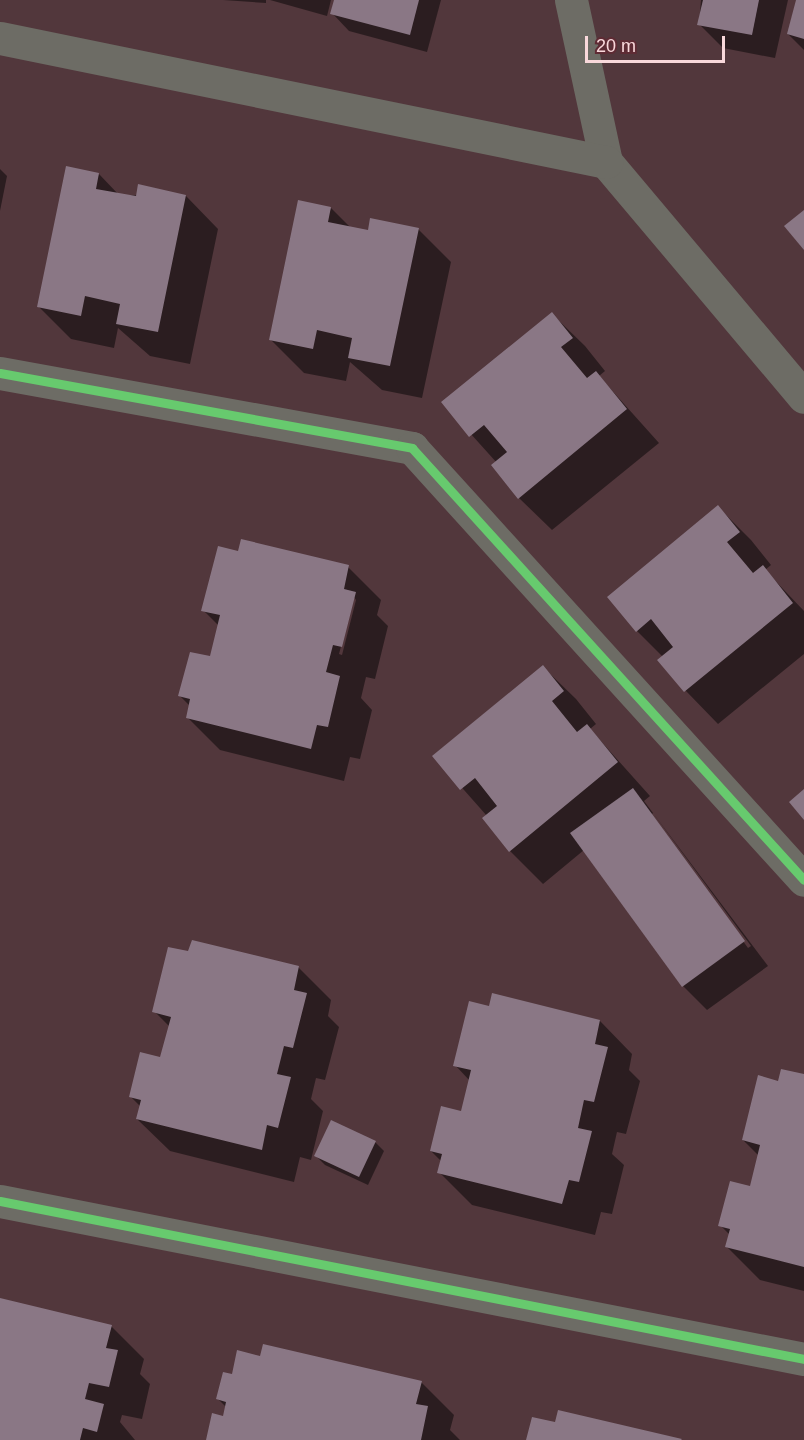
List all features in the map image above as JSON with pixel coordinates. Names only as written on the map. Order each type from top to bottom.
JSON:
[{"type":"street","points":[[571,0],[606,162],[804,397]]},
{"type":"street","points":[[0,38],[606,162]]},
{"type":"street","points":[[0,373],[412,448],[804,880]]},
{"type":"street","points":[[0,1201],[804,1359]]},
{"type":"building","points":[[334,0],[419,0],[410,35],[330,14]]},
{"type":"building","points":[[703,0],[759,0],[752,35],[697,25]]},
{"type":"building","points":[[796,0],[804,0],[804,39],[787,34]]},
{"type":"building","points":[[66,166],[99,173],[96,189],[136,196],[138,184],[186,195],[158,332],[116,324],[120,304],[85,296],[81,316],[37,307]]},
{"type":"building","points":[[298,200],[331,207],[328,222],[368,230],[370,218],[419,228],[390,366],[348,358],[352,338],[317,330],[313,349],[269,340]]},
{"type":"building","points":[[804,210],[804,250],[784,226]]},
{"type":"building","points":[[552,312],[573,338],[561,347],[587,378],[596,371],[627,409],[518,499],[491,465],[507,452],[484,425],[469,437],[441,402]]},
{"type":"building","points":[[718,505],[740,532],[727,542],[753,573],[763,565],[793,603],[684,692],[657,660],[673,647],[651,619],[636,632],[607,597]]},
{"type":"building","points":[[241,539],[349,565],[344,589],[356,592],[342,647],[333,645],[326,672],[340,676],[328,727],[317,725],[311,749],[186,718],[190,699],[178,696],[190,652],[210,656],[220,615],[201,611],[218,546],[238,551]]},
{"type":"building","points":[[543,665],[564,691],[552,701],[577,732],[587,724],[618,762],[509,852],[482,818],[497,806],[475,778],[460,790],[432,756]]},
{"type":"building","points":[[633,788],[745,941],[682,987],[570,833]]},
{"type":"building","points":[[804,789],[804,820],[789,802]]},
{"type":"building","points":[[192,940],[299,966],[294,990],[307,993],[293,1048],[284,1046],[277,1074],[291,1077],[278,1128],[267,1125],[262,1150],[136,1119],[141,1100],[129,1097],[140,1052],[160,1057],[171,1017],[152,1012],[168,947],[188,951]]},
{"type":"building","points":[[492,993],[600,1020],[595,1044],[608,1047],[594,1102],[584,1100],[578,1128],[592,1131],[579,1182],[569,1180],[562,1204],[437,1173],[442,1154],[430,1151],[441,1106],[461,1111],[471,1070],[453,1066],[469,1001],[489,1006]]},
{"type":"building","points":[[781,1069],[804,1074],[804,1267],[725,1247],[730,1229],[718,1226],[730,1181],[750,1186],[760,1145],[742,1140],[758,1075],[778,1081]]},
{"type":"building","points":[[331,1120],[376,1141],[359,1177],[314,1156]]},
{"type":"building","points":[[0,1298],[112,1325],[106,1348],[118,1350],[109,1387],[89,1383],[85,1399],[104,1404],[97,1432],[83,1428],[80,1440],[0,1440]]},
{"type":"building","points":[[263,1344],[422,1381],[416,1404],[428,1406],[421,1440],[206,1440],[212,1413],[223,1416],[226,1402],[216,1399],[223,1372],[232,1374],[237,1350],[260,1356]]},
{"type":"building","points":[[558,1410],[682,1439],[526,1440],[532,1417],[555,1422]]},
{"type":"cycle path","points":[[0,373],[412,448],[804,880]]},
{"type":"cycle path","points":[[0,1201],[804,1359]]}]
